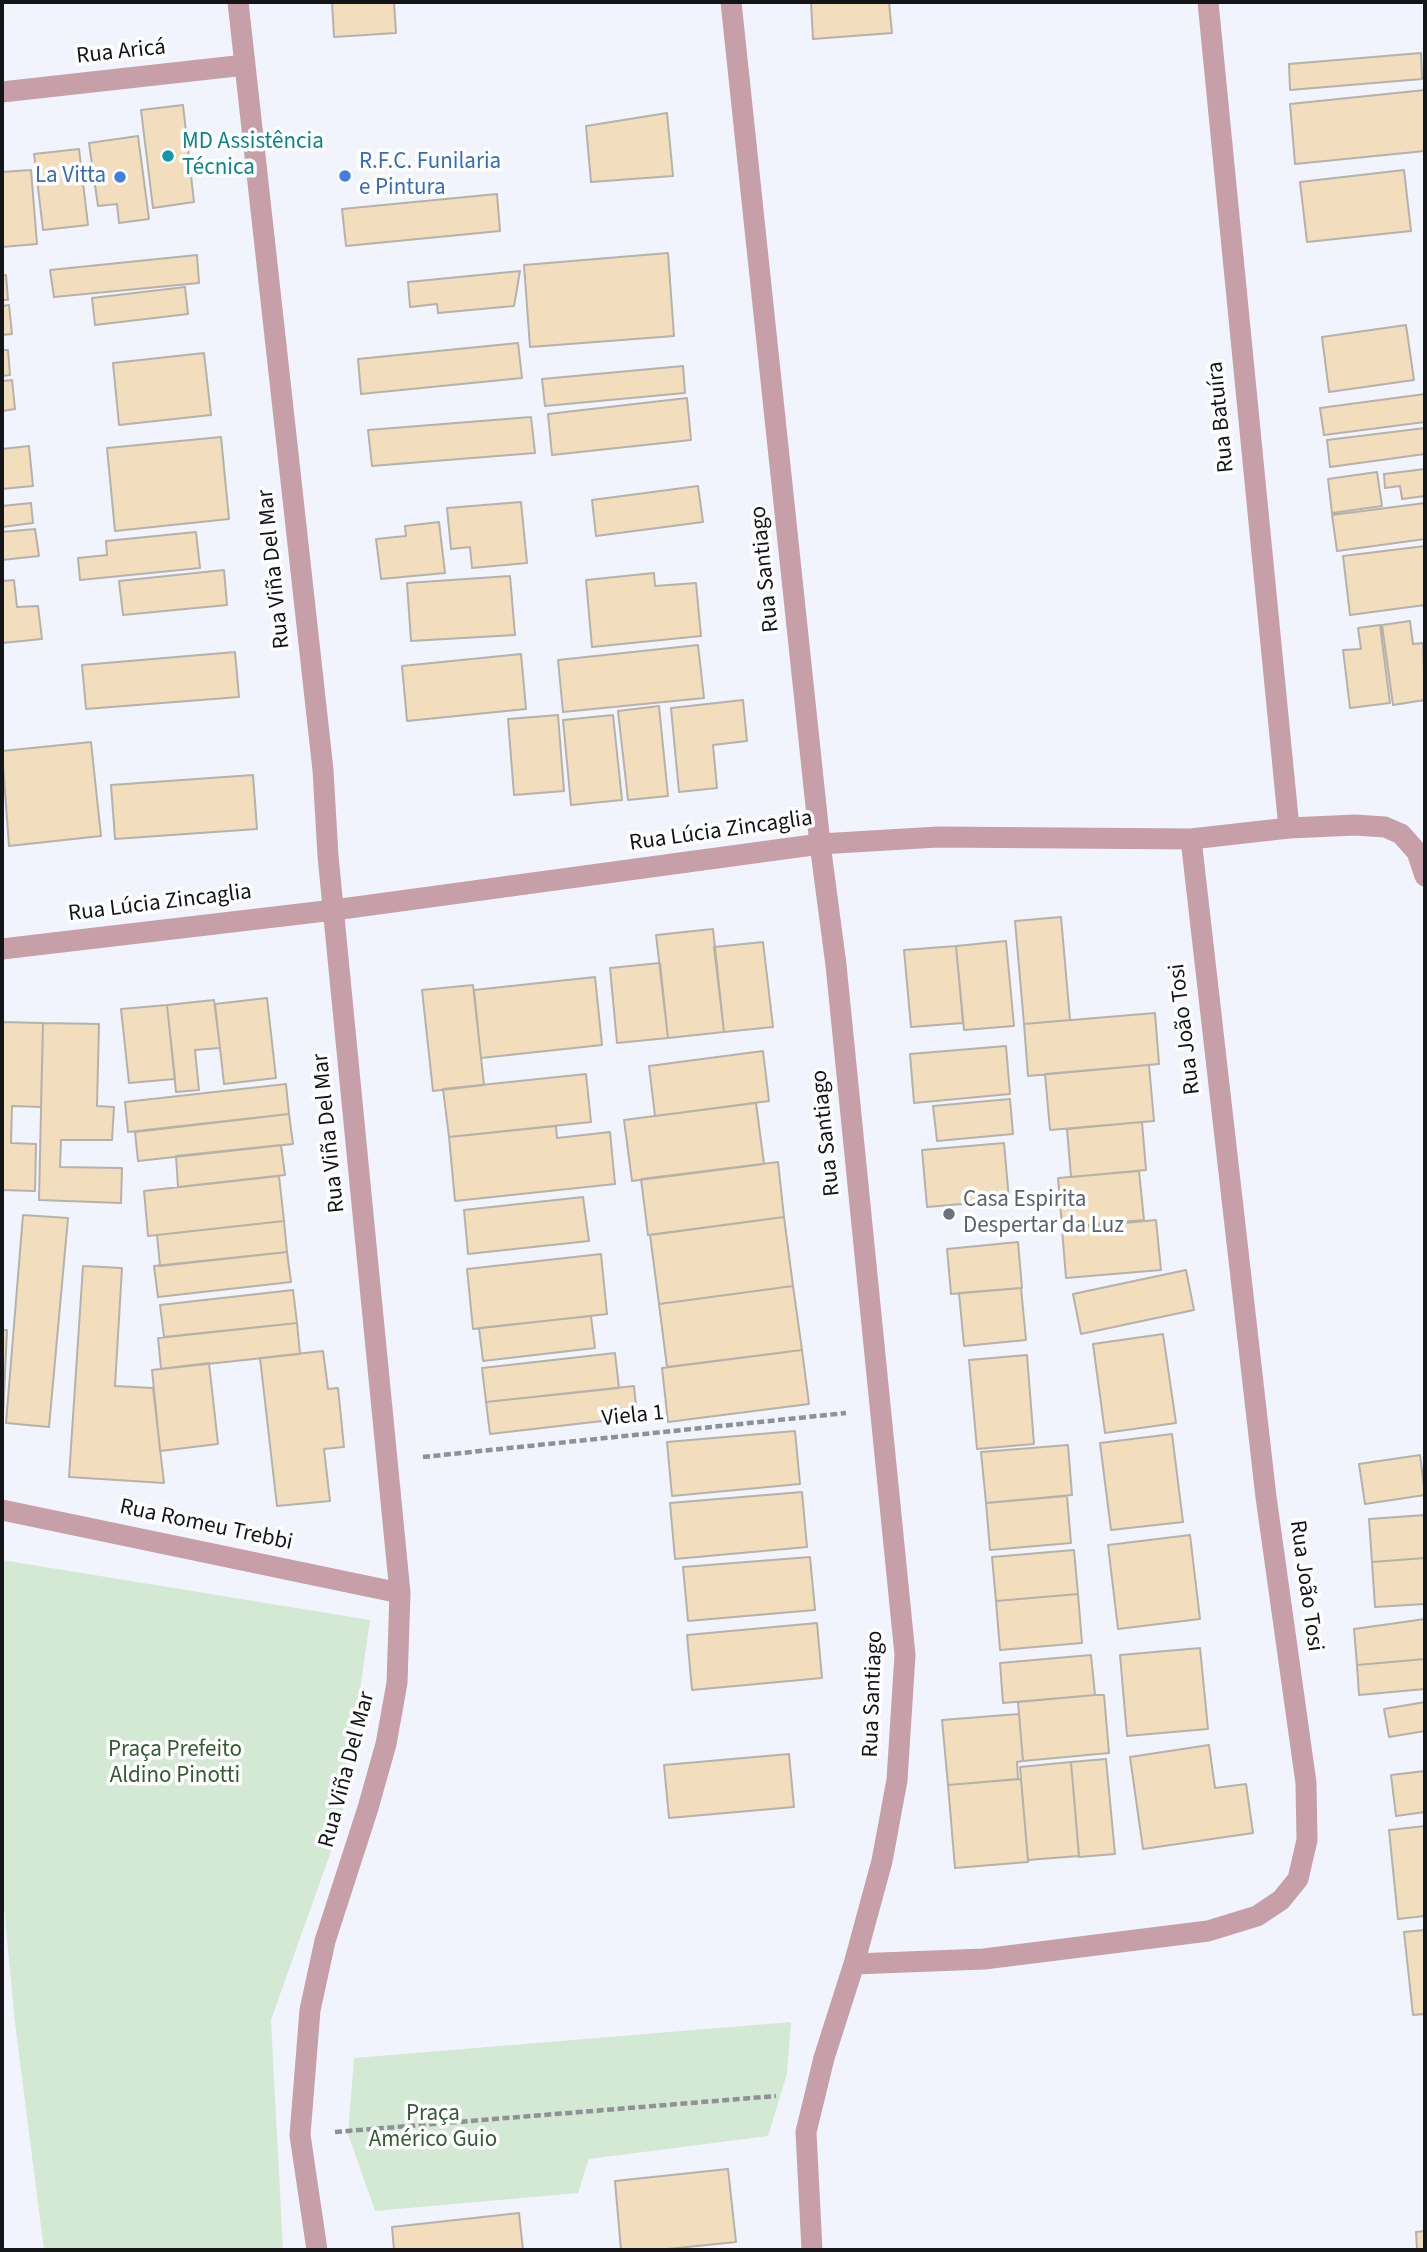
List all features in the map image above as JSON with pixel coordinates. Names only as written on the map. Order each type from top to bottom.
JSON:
[{"type":"street","name":"Rua Viña Del Mar","points":[[238,2],[319,730],[328,856],[400,1593],[397,1683],[386,1744],[325,1941],[310,2010],[300,2135],[317,2250]]},
{"type":"street","name":"Rua Santiago","points":[[731,2],[820,844],[836,965],[905,1655],[897,1780],[881,1861],[855,1964],[806,2132],[812,2250]]},
{"type":"street","name":"Rua Batuíra","points":[[1208,2],[1289,828]]},
{"type":"street","name":"Rua Aricá","points":[[2,92],[245,65]]},
{"type":"street","name":"Rua Lúcia Zincaglia","points":[[2,950],[334,910],[820,844],[939,837],[1191,839],[1289,828],[1354,825],[1385,827],[1401,834],[1417,852],[1425,876]]},
{"type":"street","name":"Rua João Tosi","points":[[855,1964],[984,1959],[1208,1931],[1257,1916],[1281,1900],[1298,1879],[1307,1839],[1306,1783],[1266,1497],[1191,839]]},
{"type":"street","name":"Rua Romeu Trebbi","points":[[2,1510],[400,1593]]},
{"type":"path","name":"Viela 1","points":[[388,1460],[881,1409]]},
{"type":"path","points":[[300,2135],[816,2092]]},
{"type":"green space","name":"Praça Prefeito Aldino Pinotti","points":[[2,1560],[370,1620],[341,1823],[271,2020],[283,2250],[44,2250],[15,2023],[2,1887]]},
{"type":"green space","name":"Praça Américo Guio","points":[[791,2022],[787,2074],[768,2136],[589,2159],[578,2193],[375,2211],[348,2134],[354,2058]]},
{"type":"building","points":[[332,2],[394,2],[396,33],[334,37]]},
{"type":"building","points":[[811,2],[889,2],[892,33],[813,39]]},
{"type":"building","points":[[1421,53],[1422,79],[1290,90],[1289,64]]},
{"type":"building","points":[[1425,90],[1425,151],[1295,164],[1290,104]]},
{"type":"building","name":"MD Assistência Técnica","points":[[183,105],[194,202],[153,208],[141,110]]},
{"type":"building","points":[[667,113],[673,176],[591,182],[586,126]]},
{"type":"building","points":[[138,136],[149,219],[119,223],[117,204],[98,206],[89,143]]},
{"type":"building","points":[[79,149],[88,225],[43,230],[34,154]]},
{"type":"building","points":[[31,170],[37,244],[2,247],[2,172]]},
{"type":"building","points":[[1404,170],[1411,231],[1307,242],[1300,182]]},
{"type":"building","points":[[497,194],[500,231],[346,246],[342,209]]},
{"type":"building","points":[[668,253],[674,336],[530,347],[524,265]]},
{"type":"building","points":[[197,255],[199,283],[54,297],[50,270]]},
{"type":"building","points":[[520,271],[514,306],[438,313],[437,304],[410,307],[408,282]]},
{"type":"building","points":[[6,275],[8,300],[2,300],[2,276]]},
{"type":"building","points":[[185,287],[188,314],[95,325],[92,298]]},
{"type":"building","points":[[9,305],[12,334],[2,335],[2,306]]},
{"type":"building","points":[[1406,325],[1414,380],[1329,392],[1322,337]]},
{"type":"building","points":[[518,343],[522,378],[361,394],[358,359]]},
{"type":"building","points":[[2,350],[8,350],[10,375],[2,376]]},
{"type":"building","points":[[204,353],[211,415],[119,425],[113,363]]},
{"type":"building","points":[[683,366],[685,393],[545,406],[542,379]]},
{"type":"building","points":[[12,380],[15,409],[2,411],[2,381]]},
{"type":"building","points":[[1425,394],[1425,422],[1324,435],[1320,408]]},
{"type":"building","points":[[687,398],[691,440],[552,455],[548,414]]},
{"type":"building","points":[[531,417],[535,453],[372,466],[368,430]]},
{"type":"building","points":[[1425,428],[1425,454],[1330,467],[1327,440]]},
{"type":"building","points":[[221,437],[229,519],[115,531],[107,448]]},
{"type":"building","points":[[29,446],[33,486],[2,489],[2,449]]},
{"type":"building","points":[[1425,469],[1425,496],[1402,499],[1400,486],[1385,488],[1384,474]]},
{"type":"building","points":[[1377,472],[1382,506],[1332,513],[1328,479]]},
{"type":"building","points":[[698,486],[703,522],[596,536],[592,500]]},
{"type":"building","points":[[521,502],[527,563],[472,568],[470,547],[451,549],[447,508]]},
{"type":"building","points":[[31,503],[33,523],[2,527],[2,506]]},
{"type":"building","points":[[1425,503],[1425,539],[1337,551],[1332,515]]},
{"type":"building","points":[[439,522],[445,573],[381,579],[376,539],[406,536],[405,526]]},
{"type":"building","points":[[35,529],[39,556],[2,560],[2,532]]},
{"type":"building","points":[[196,532],[200,568],[80,580],[78,558],[107,555],[106,541]]},
{"type":"building","points":[[1425,546],[1425,605],[1350,615],[1343,556]]},
{"type":"building","points":[[224,570],[227,605],[123,615],[119,581]]},
{"type":"building","points":[[654,573],[655,586],[696,583],[701,636],[592,647],[586,580]]},
{"type":"building","points":[[510,576],[515,635],[411,641],[407,583]]},
{"type":"building","points":[[14,580],[17,607],[38,606],[42,639],[2,643],[2,581]]},
{"type":"building","points":[[1410,621],[1413,644],[1423,643],[1425,700],[1393,705],[1382,625]]},
{"type":"building","points":[[1380,625],[1390,703],[1350,708],[1343,650],[1361,649],[1358,628]]},
{"type":"building","points":[[698,645],[704,698],[563,712],[558,660]]},
{"type":"building","points":[[235,652],[239,697],[86,709],[82,665]]},
{"type":"building","points":[[521,654],[526,709],[407,721],[402,666]]},
{"type":"building","points":[[743,700],[747,741],[713,745],[717,788],[679,792],[671,708]]},
{"type":"building","points":[[659,706],[668,796],[628,800],[618,711]]},
{"type":"building","points":[[558,715],[564,791],[514,795],[508,719]]},
{"type":"building","points":[[613,715],[622,800],[571,805],[563,720]]},
{"type":"building","points":[[91,742],[101,836],[9,846],[2,751]]},
{"type":"building","points":[[253,775],[257,829],[115,839],[111,785]]},
{"type":"building","points":[[1061,917],[1070,1020],[1024,1024],[1015,921]]},
{"type":"building","points":[[713,929],[724,1032],[668,1038],[656,935]]},
{"type":"building","points":[[1006,941],[1014,1026],[964,1030],[956,946]]},
{"type":"building","points":[[763,942],[773,1027],[724,1032],[714,947]]},
{"type":"building","points":[[956,946],[963,1023],[911,1027],[904,950]]},
{"type":"building","points":[[660,963],[668,1038],[617,1043],[610,968]]},
{"type":"building","points":[[595,977],[602,1045],[481,1058],[474,990]]},
{"type":"building","points":[[473,985],[484,1085],[433,1091],[422,990]]},
{"type":"building","points":[[267,998],[276,1078],[224,1084],[215,1004]]},
{"type":"building","points":[[214,1000],[220,1048],[195,1050],[199,1090],[176,1092],[167,1005]]},
{"type":"building","points":[[167,1005],[175,1079],[129,1083],[121,1009]]},
{"type":"building","points":[[1155,1013],[1159,1064],[1028,1076],[1024,1024]]},
{"type":"building","points":[[2,1022],[43,1023],[41,1107],[12,1106],[11,1143],[36,1144],[35,1191],[2,1190]]},
{"type":"building","points":[[43,1023],[99,1024],[97,1106],[114,1107],[112,1140],[61,1140],[60,1167],[122,1168],[121,1203],[39,1200]]},
{"type":"building","points":[[1006,1046],[1010,1094],[914,1103],[910,1054]]},
{"type":"building","points":[[763,1051],[769,1101],[655,1116],[649,1066]]},
{"type":"building","points":[[1149,1065],[1154,1121],[1050,1130],[1045,1074]]},
{"type":"building","points":[[586,1074],[591,1122],[449,1137],[443,1089]]},
{"type":"building","points":[[286,1084],[289,1114],[128,1132],[125,1102]]},
{"type":"building","points":[[1010,1099],[1013,1134],[937,1141],[933,1106]]},
{"type":"building","points":[[756,1103],[764,1164],[632,1181],[624,1120]]},
{"type":"building","points":[[289,1114],[293,1144],[138,1161],[135,1132]]},
{"type":"building","points":[[1142,1122],[1146,1170],[1071,1177],[1067,1129]]},
{"type":"building","points":[[556,1126],[557,1138],[610,1132],[615,1184],[455,1201],[449,1137]]},
{"type":"building","points":[[1004,1143],[1009,1200],[927,1207],[922,1150]]},
{"type":"building","points":[[281,1145],[285,1175],[178,1187],[176,1156]]},
{"type":"building","points":[[778,1162],[784,1217],[648,1235],[641,1179]]},
{"type":"building","points":[[1139,1171],[1144,1220],[1062,1227],[1058,1178]]},
{"type":"building","points":[[279,1176],[284,1221],[148,1236],[144,1191]]},
{"type":"building","points":[[583,1197],[589,1241],[468,1254],[464,1210]]},
{"type":"building","points":[[23,1215],[68,1218],[49,1427],[6,1423]]},
{"type":"building","points":[[784,1217],[793,1286],[659,1304],[650,1235]]},
{"type":"building","points":[[1156,1220],[1161,1270],[1066,1278],[1062,1229]]},
{"type":"building","points":[[284,1221],[287,1252],[160,1266],[157,1235]]},
{"type":"building","points":[[1018,1242],[1022,1288],[951,1294],[947,1249]]},
{"type":"building","points":[[287,1252],[291,1282],[158,1297],[154,1266]]},
{"type":"building","points":[[601,1254],[607,1314],[473,1329],[467,1269]]},
{"type":"building","points":[[83,1266],[122,1268],[115,1386],[153,1388],[164,1483],[69,1477]]},
{"type":"building","points":[[1186,1270],[1194,1310],[1081,1334],[1073,1294]]},
{"type":"building","points":[[793,1286],[802,1350],[667,1367],[659,1304]]},
{"type":"building","points":[[1021,1288],[1026,1340],[964,1346],[959,1293]]},
{"type":"building","points":[[293,1290],[297,1323],[164,1337],[160,1305]]},
{"type":"building","points":[[591,1316],[595,1348],[483,1361],[479,1328]]},
{"type":"building","points":[[297,1323],[300,1354],[161,1369],[158,1338]]},
{"type":"building","points":[[2,1330],[7,1330],[2,1437]]},
{"type":"building","points":[[1163,1334],[1176,1423],[1105,1433],[1093,1344]]},
{"type":"building","points":[[802,1350],[809,1404],[668,1422],[662,1368]]},
{"type":"building","points":[[323,1351],[328,1389],[338,1388],[344,1447],[324,1449],[330,1501],[277,1506],[260,1358]]},
{"type":"building","points":[[615,1353],[619,1388],[486,1402],[482,1368]]},
{"type":"building","points":[[1027,1355],[1034,1444],[977,1449],[969,1360]]},
{"type":"building","points":[[209,1363],[218,1444],[160,1451],[152,1370]]},
{"type":"building","points":[[634,1386],[637,1417],[490,1434],[486,1402]]},
{"type":"building","points":[[795,1431],[800,1484],[672,1496],[667,1442]]},
{"type":"building","points":[[1172,1434],[1183,1522],[1111,1530],[1100,1443]]},
{"type":"building","points":[[1068,1445],[1072,1495],[986,1503],[981,1452]]},
{"type":"building","points":[[1420,1455],[1425,1495],[1365,1504],[1359,1464]]},
{"type":"building","points":[[802,1492],[807,1547],[675,1559],[670,1503]]},
{"type":"building","points":[[1067,1496],[1071,1543],[990,1550],[986,1503]]},
{"type":"building","points":[[1425,1515],[1425,1558],[1372,1562],[1369,1519]]},
{"type":"building","points":[[1190,1535],[1200,1619],[1118,1629],[1108,1545]]},
{"type":"building","points":[[1074,1550],[1078,1594],[996,1601],[992,1557]]},
{"type":"building","points":[[810,1557],[815,1610],[688,1621],[683,1567]]},
{"type":"building","points":[[1425,1558],[1425,1604],[1375,1607],[1372,1562]]},
{"type":"building","points":[[1078,1594],[1082,1643],[1000,1650],[996,1601]]},
{"type":"building","points":[[1425,1619],[1425,1659],[1357,1665],[1354,1629]]},
{"type":"building","points":[[817,1623],[822,1678],[692,1690],[687,1635]]},
{"type":"building","points":[[1200,1648],[1208,1729],[1127,1736],[1120,1655]]},
{"type":"building","points":[[1091,1655],[1095,1695],[1003,1703],[1000,1663]]},
{"type":"building","points":[[1425,1659],[1425,1689],[1359,1695],[1357,1665]]},
{"type":"building","points":[[1104,1695],[1109,1753],[1023,1761],[1018,1702]]},
{"type":"building","points":[[1425,1702],[1425,1731],[1389,1737],[1384,1709]]},
{"type":"building","points":[[1019,1714],[1023,1761],[1017,1762],[1018,1779],[948,1785],[942,1720]]},
{"type":"building","points":[[1209,1745],[1215,1788],[1246,1784],[1253,1833],[1143,1849],[1130,1757]]},
{"type":"building","points":[[789,1754],[794,1807],[669,1818],[664,1765]]},
{"type":"building","points":[[1106,1759],[1115,1854],[1079,1857],[1071,1762]]},
{"type":"building","points":[[1071,1762],[1079,1856],[1028,1860],[1020,1767]]},
{"type":"building","points":[[1425,1771],[1425,1812],[1396,1816],[1391,1775]]},
{"type":"building","points":[[1021,1779],[1028,1862],[955,1868],[948,1785]]},
{"type":"building","points":[[1425,1826],[1425,1916],[1398,1919],[1389,1830]]},
{"type":"building","points":[[1425,1930],[1425,2014],[1413,2015],[1404,1932]]},
{"type":"building","points":[[728,2169],[736,2242],[658,2250],[621,2250],[615,2181]]},
{"type":"building","points":[[519,2213],[523,2250],[394,2250],[392,2227]]},
{"type":"building","points":[[1425,2231],[1425,2250],[1417,2250],[1416,2232]]},
{"type":"place","name":"MD Assistência Técnica","points":[[168,156]]},
{"type":"place","name":"R.F.C. Funilaria e Pintura","points":[[345,176]]},
{"type":"place","name":"La Vitta","points":[[120,177]]},
{"type":"place","name":"Casa Espirita Despertar da Luz","points":[[949,1214]]}]
